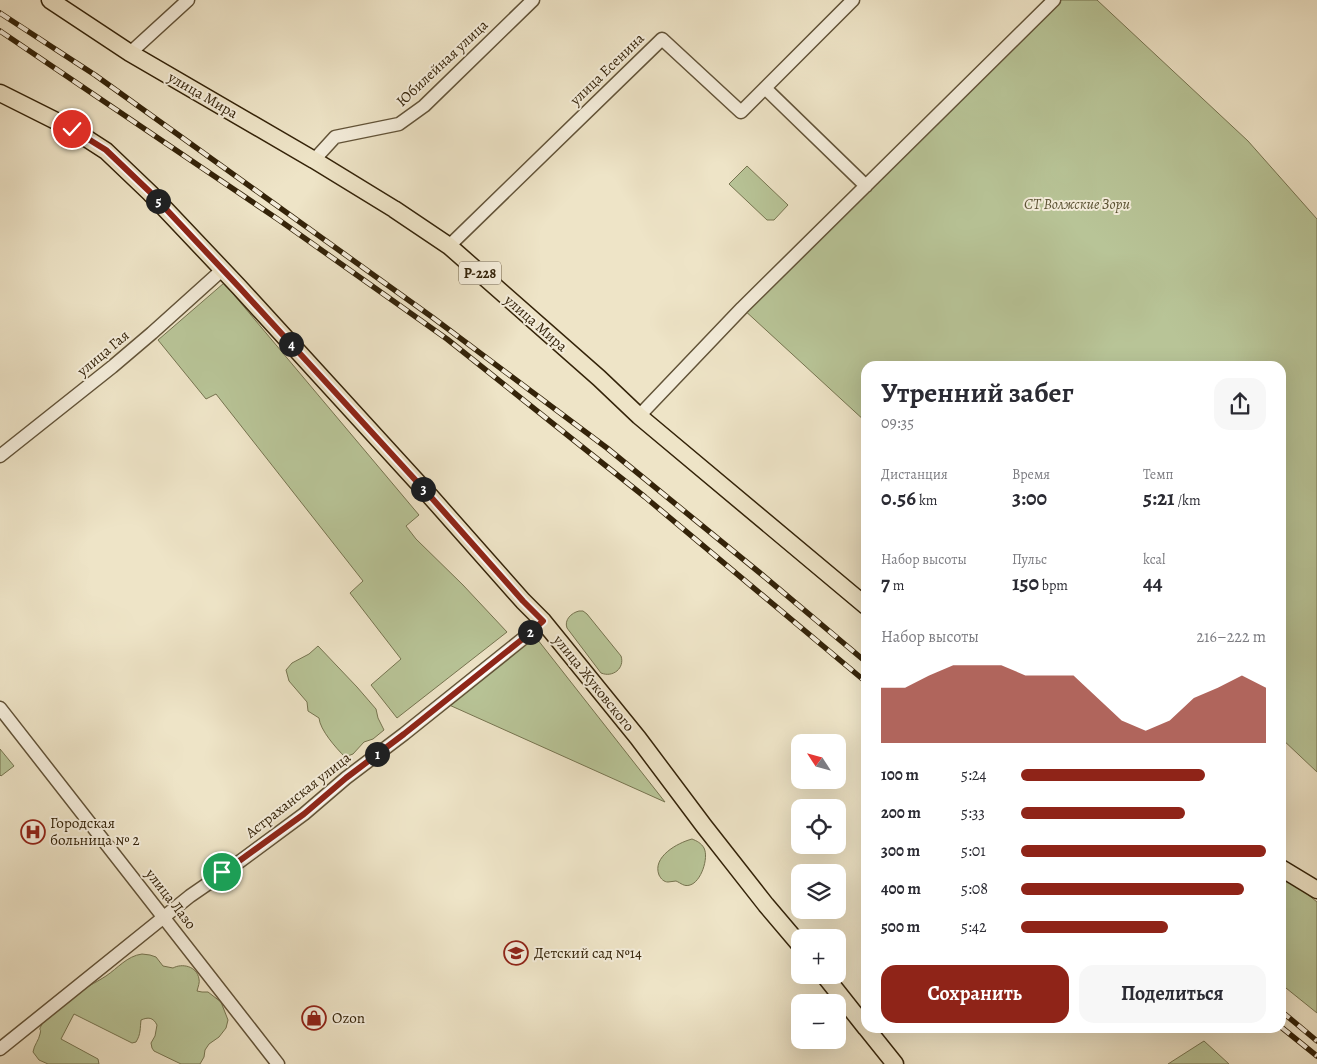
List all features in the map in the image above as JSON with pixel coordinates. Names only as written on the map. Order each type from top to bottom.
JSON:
[{"type":"main road","name":"улица Мира","points":[[50,0],[130,54],[314,160],[394,209],[449,246],[599,378],[639,416],[861,602]]},
{"type":"main road","name":"улица Жуковского","points":[[0,93],[72,129],[106,150],[150,192],[543,621],[638,738],[714,839],[791,935]]},
{"type":"main road","points":[[1286,871],[1317,890]]},
{"type":"main road","points":[[831,984],[861,1021]]},
{"type":"main road","points":[[871,1033],[895,1064]]},
{"type":"street","points":[[130,54],[188,0]]},
{"type":"street","name":"Юбилейная улица","points":[[314,160],[336,137],[399,124],[424,106],[533,0]]},
{"type":"street","name":"улица Есенина","points":[[449,246],[662,39],[741,112],[853,0]]},
{"type":"street","points":[[639,416],[737,313],[1054,0]]},
{"type":"street","points":[[765,88],[866,186]]},
{"type":"street","name":"улица Гая","points":[[0,456],[112,367],[222,270]]},
{"type":"street","name":"Астраханская улица","points":[[0,1049],[196,892],[304,814],[346,778],[404,734],[543,621]]},
{"type":"street","name":"улица Лазо","points":[[0,708],[278,1064]]},
{"type":"green space","name":"СТ Волжские Зори","points":[[1054,0],[1097,0],[1248,141],[1317,219],[1317,772],[1286,743],[1286,361],[861,361],[861,417],[742,308]]},
{"type":"green space","points":[[747,166],[788,205],[774,220],[767,220],[729,184]]},
{"type":"green space","points":[[224,283],[419,515],[406,526],[416,539],[507,632],[397,718],[371,685],[401,659],[350,593],[363,581],[216,394],[206,399],[158,340]]},
{"type":"green space","points":[[579,611],[587,614],[621,656],[620,668],[614,673],[601,673],[567,628],[566,622],[569,617]]},
{"type":"green space","points":[[534,635],[665,802],[447,704]]},
{"type":"green space","points":[[318,646],[376,709],[384,730],[373,739],[364,742],[353,754],[345,757],[325,733],[319,718],[308,711],[307,702],[289,681],[286,670],[292,663],[309,654]]},
{"type":"green space","points":[[0,749],[14,766],[1,776],[0,775]]},
{"type":"green space","points":[[692,839],[702,845],[705,852],[705,863],[701,875],[694,883],[688,885],[676,881],[664,881],[659,875],[658,868],[662,857],[673,847]]},
{"type":"green space","points":[[1286,881],[1300,888],[1317,902],[1317,1013],[1286,988]]},
{"type":"green space","points":[[142,954],[156,957],[163,966],[173,968],[185,966],[192,968],[199,979],[197,991],[208,992],[221,1002],[228,1020],[226,1028],[219,1037],[209,1044],[200,1064],[181,1064],[154,1051],[151,1043],[155,1036],[157,1025],[152,1019],[141,1020],[139,1036],[136,1042],[132,1043],[74,1014],[61,1039],[98,1059],[99,1064],[48,1064],[39,1060],[33,1052],[41,1026],[53,1010],[70,997],[106,976],[127,960]]},
{"type":"green space","points":[[1204,1041],[1229,1064],[1168,1064]]},
{"type":"railway","points":[[0,13],[95,75],[432,317],[607,448],[861,658]]},
{"type":"railway","points":[[0,31],[279,220],[447,339],[645,497],[861,678]]},
{"type":"railway","points":[[1286,1015],[1317,1041]]},
{"type":"railway","points":[[1286,1031],[1317,1056]]},
{"type":"place","name":"Городская больница № 2","points":[[33,832]]},
{"type":"place","name":"Детский сад №14","points":[[516,953]]},
{"type":"place","name":"Ozon","points":[[314,1018]]},
{"type":"route","points":[[72,129],[106,150],[150,192],[543,621],[404,734],[346,778],[304,814],[222,872]]}]
